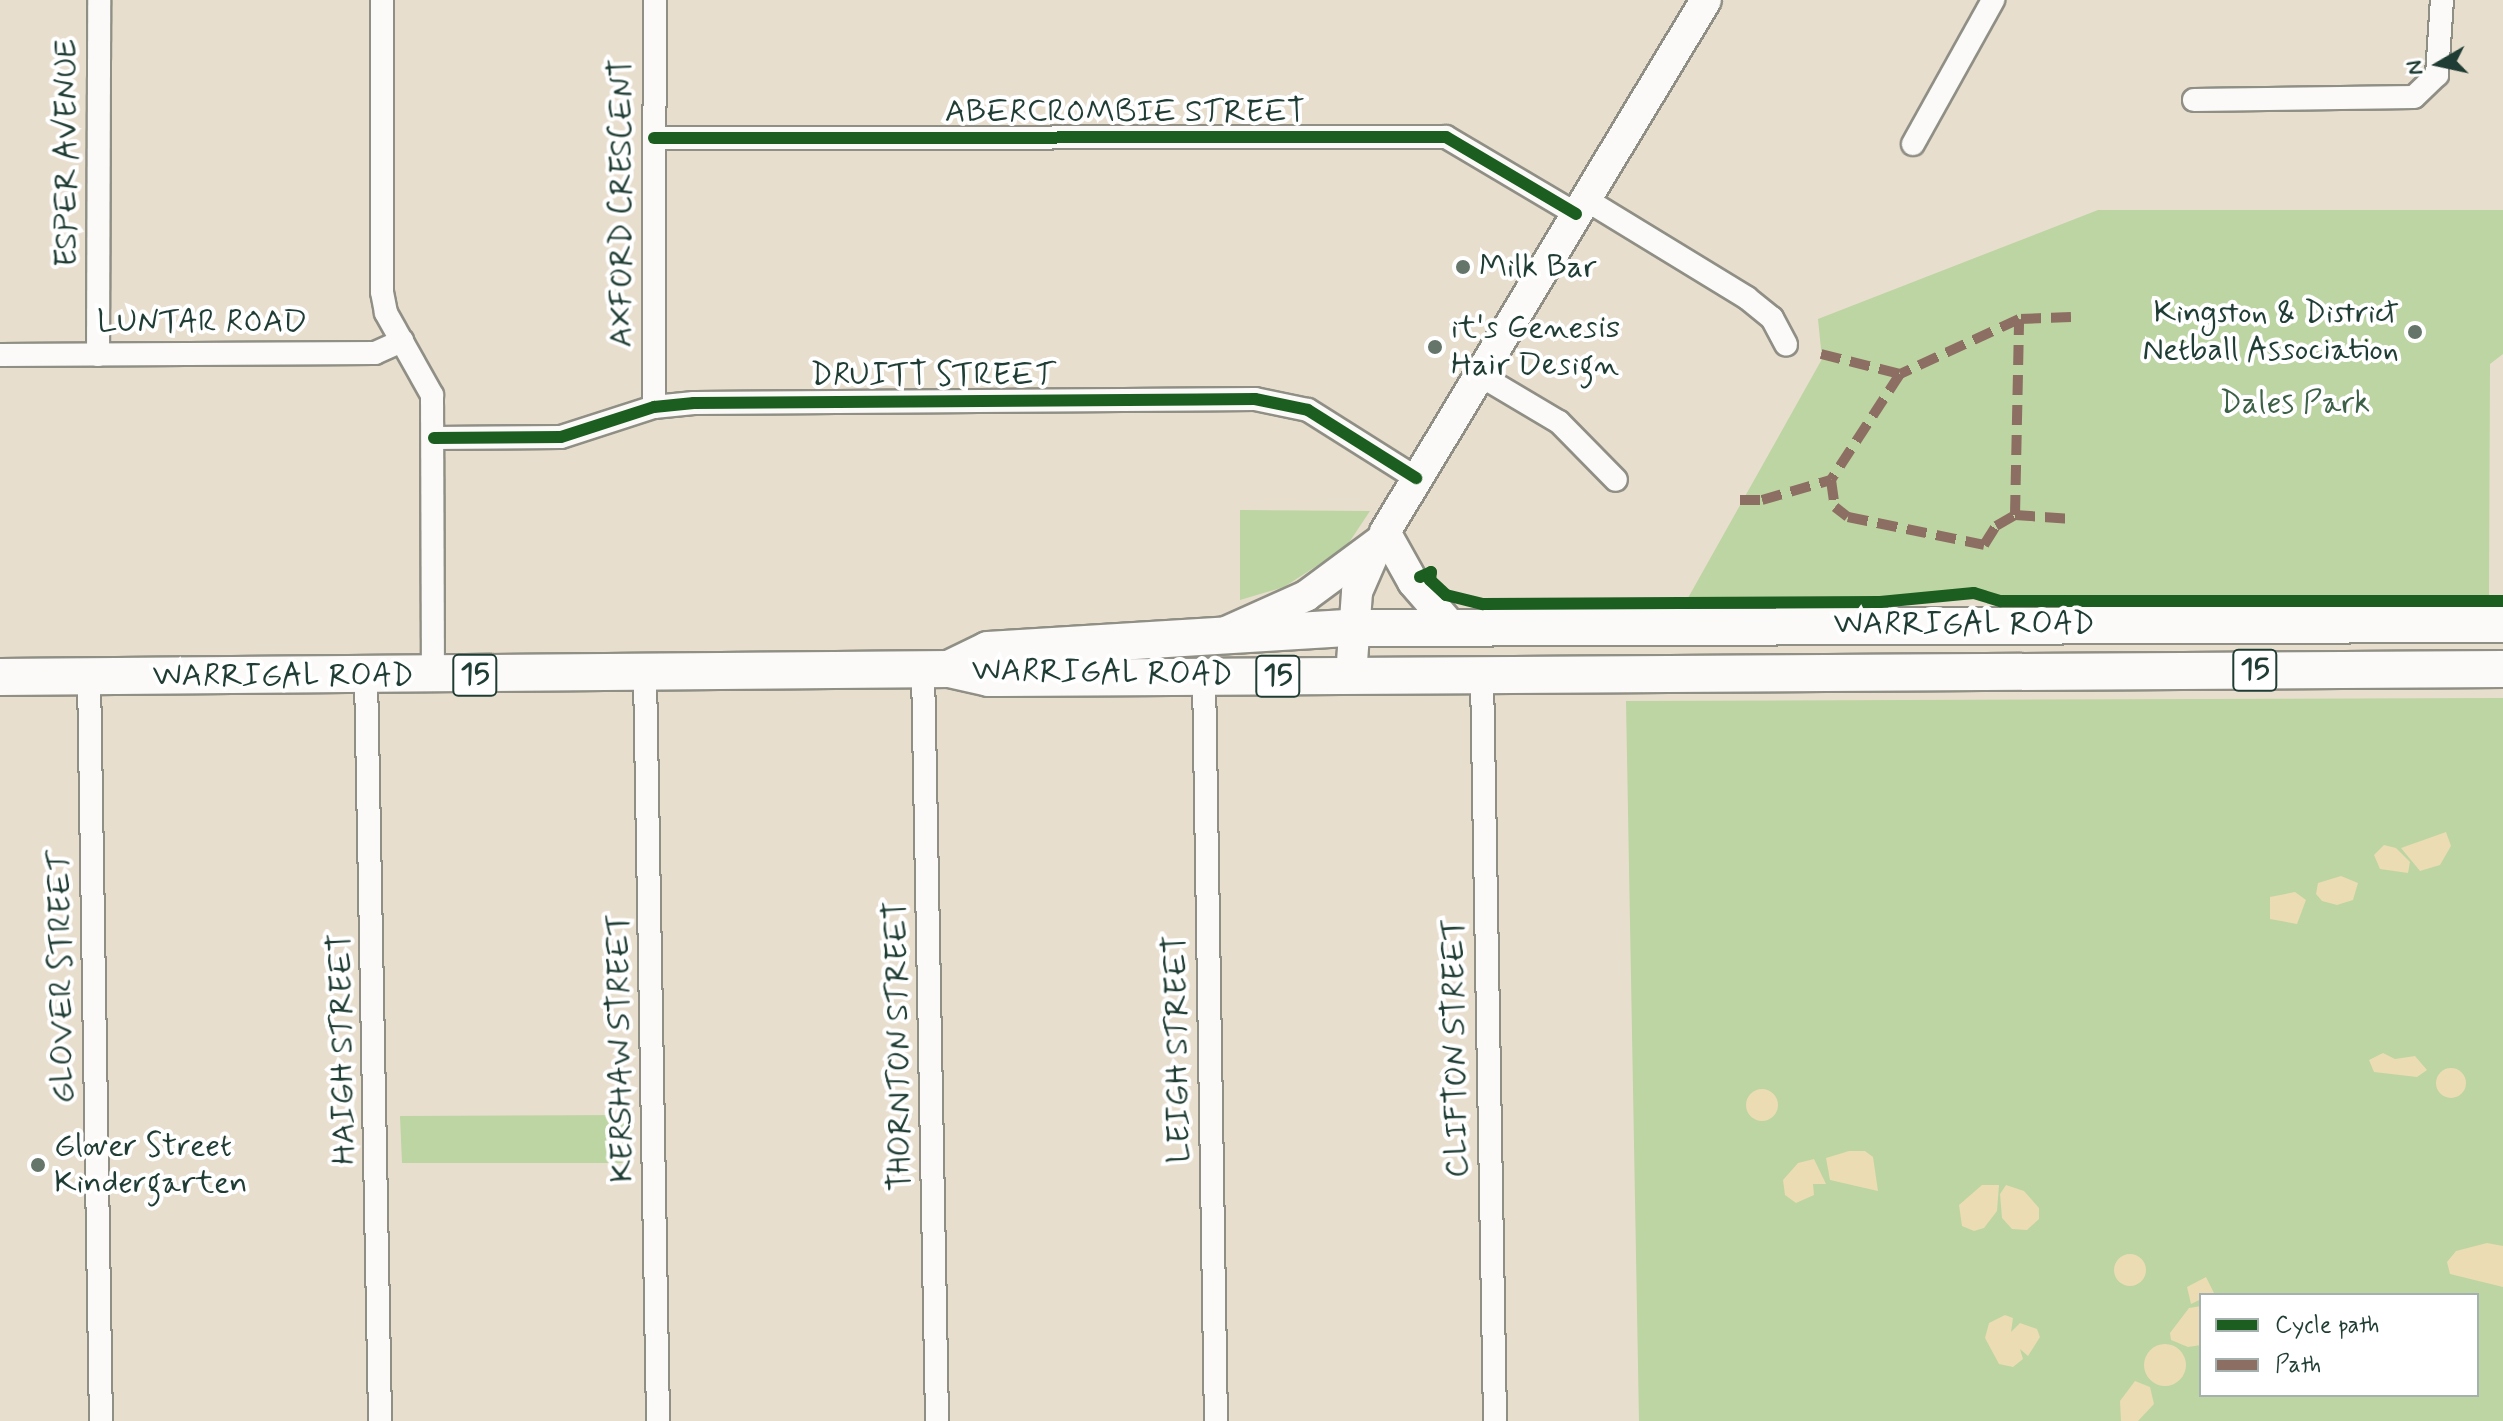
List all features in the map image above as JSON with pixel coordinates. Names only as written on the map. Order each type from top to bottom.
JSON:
[{"type":"highway","name":"WARRIGAL ROAD","points":[[936,669],[988,650],[1350,628],[2503,624]]},
{"type":"highway","name":"WARRIGAL ROAD","points":[[0,677],[645,674],[936,669],[989,678],[2503,669]]},
{"type":"main road","points":[[1351,676],[1350,628],[1357,592],[1382,537],[1706,0]]},
{"type":"main road","points":[[1382,537],[1413,582],[1451,626]]},
{"type":"main road","points":[[1216,636],[1306,596],[1382,537]]},
{"type":"street","name":"ESPER AVENUE","points":[[98,355],[99,0]]},
{"type":"street","points":[[382,0],[382,292],[386,313],[432,395],[433,675]]},
{"type":"street","name":"AXFORD CRESCENT","points":[[654,407],[655,0]]},
{"type":"street","points":[[1913,144],[1993,0]]},
{"type":"street","points":[[2194,100],[2414,97],[2437,75],[2442,0]]},
{"type":"street","name":"ABERCROMBIE STREET","points":[[654,138],[1446,137],[1747,298],[1772,318],[1786,344]]},
{"type":"street","name":"LUNTAR ROAD","points":[[0,355],[375,353],[402,341]]},
{"type":"street","points":[[1478,374],[1559,422],[1616,480]]},
{"type":"street","name":"DRUITT STREET","points":[[434,438],[561,437],[654,407],[710,402],[1272,400],[1308,410],[1416,478]]},
{"type":"street","name":"THORNTON STREET","points":[[936,669],[937,1421]]},
{"type":"street","name":"KERSHAW STREET","points":[[645,674],[658,1421]]},
{"type":"street","name":"HAIGH STREET","points":[[366,675],[380,1421]]},
{"type":"street","name":"CLIFTON STREET","points":[[1482,675],[1495,1421]]},
{"type":"street","name":"GLOVER STREET","points":[[89,676],[101,1421]]},
{"type":"street","name":"LEIGH STREET","points":[[1204,676],[1216,1421]]},
{"type":"green space","name":"Dales Park","points":[[2098,210],[2503,210],[2503,354],[2490,364],[2489,597],[1688,598],[1822,359],[1818,319]]},
{"type":"green space","points":[[1240,510],[1370,511],[1346,547],[1284,587],[1240,600]]},
{"type":"green space","points":[[2503,698],[2503,1421],[1639,1421],[1626,701]]},
{"type":"green space","points":[[631,1115],[631,1163],[402,1163],[400,1116]]},
{"type":"sand","points":[[2446,832],[2451,846],[2440,865],[2420,871],[2401,848]]},
{"type":"sand","points":[[2384,845],[2396,848],[2410,862],[2408,873],[2380,869],[2374,855]]},
{"type":"sand","points":[[2341,876],[2358,883],[2353,900],[2337,905],[2322,901],[2316,894],[2318,883]]},
{"type":"sand","points":[[2295,892],[2306,900],[2297,924],[2270,919],[2270,897]]},
{"type":"sand","points":[[2383,1053],[2395,1059],[2415,1056],[2427,1070],[2417,1077],[2374,1072],[2369,1060]]},
{"type":"sand","points":[[2451,1068],[2462,1072],[2466,1083],[2462,1094],[2451,1098],[2440,1094],[2436,1083],[2440,1072]]},
{"type":"sand","points":[[1762,1089],[1774,1093],[1778,1105],[1774,1117],[1762,1121],[1750,1117],[1746,1105],[1750,1093]]},
{"type":"sand","points":[[1849,1151],[1865,1151],[1873,1157],[1878,1191],[1830,1180],[1826,1158]]},
{"type":"sand","points":[[1814,1159],[1826,1184],[1813,1184],[1814,1195],[1796,1203],[1785,1195],[1783,1180],[1798,1163]]},
{"type":"sand","points":[[1982,1185],[1999,1185],[1997,1211],[1984,1228],[1974,1231],[1962,1226],[1959,1205]]},
{"type":"sand","points":[[2006,1185],[2024,1191],[2039,1208],[2039,1219],[2027,1230],[2012,1229],[2002,1218],[2000,1194]]},
{"type":"sand","points":[[2487,1243],[2503,1246],[2503,1287],[2450,1274],[2447,1262],[2456,1251]]},
{"type":"sand","points":[[2130,1254],[2142,1258],[2146,1270],[2142,1282],[2130,1286],[2118,1282],[2114,1270],[2118,1258]]},
{"type":"sand","points":[[2206,1277],[2214,1293],[2199,1293],[2199,1300],[2191,1304],[2187,1287]]},
{"type":"sand","points":[[2199,1306],[2199,1345],[2188,1347],[2171,1340],[2170,1333],[2189,1308]]},
{"type":"sand","points":[[2005,1315],[2013,1318],[2011,1332],[2020,1323],[2037,1329],[2040,1337],[2028,1356],[2020,1349],[2023,1359],[2013,1367],[1999,1364],[1985,1338],[1989,1323]]},
{"type":"sand","points":[[2165,1344],[2180,1350],[2186,1365],[2180,1380],[2165,1386],[2150,1380],[2144,1365],[2150,1350]]},
{"type":"sand","points":[[2135,1381],[2150,1387],[2154,1404],[2138,1421],[2121,1421],[2120,1401]]},
{"type":"marked path","points":[[2071,317],[2019,319],[1900,374],[1831,480],[1835,507],[1848,517],[1984,545],[1996,526],[2015,515],[2072,519]]},
{"type":"marked path","points":[[2015,515],[2019,319]]},
{"type":"marked path","points":[[1821,354],[1900,374]]},
{"type":"marked path","points":[[1740,500],[1762,500],[1831,480]]},
{"type":"cycle path","points":[[654,138],[1446,137],[1576,214]]},
{"type":"cycle path","points":[[434,438],[561,437],[654,407],[694,403],[1255,399],[1308,410],[1416,478]]},
{"type":"cycle path","points":[[1420,577],[1431,572],[1430,580],[1446,595],[1483,604],[1880,602],[1974,593],[2001,601],[2503,601]]},
{"type":"place","name":"Milk Bar","points":[[1463,267]]},
{"type":"place","name":"Kingston & District Netball Association","points":[[2415,332]]},
{"type":"place","name":"it's Genesis Hair Design","points":[[1435,347]]},
{"type":"place","name":"Glover Street Kindergarten","points":[[38,1165]]}]
